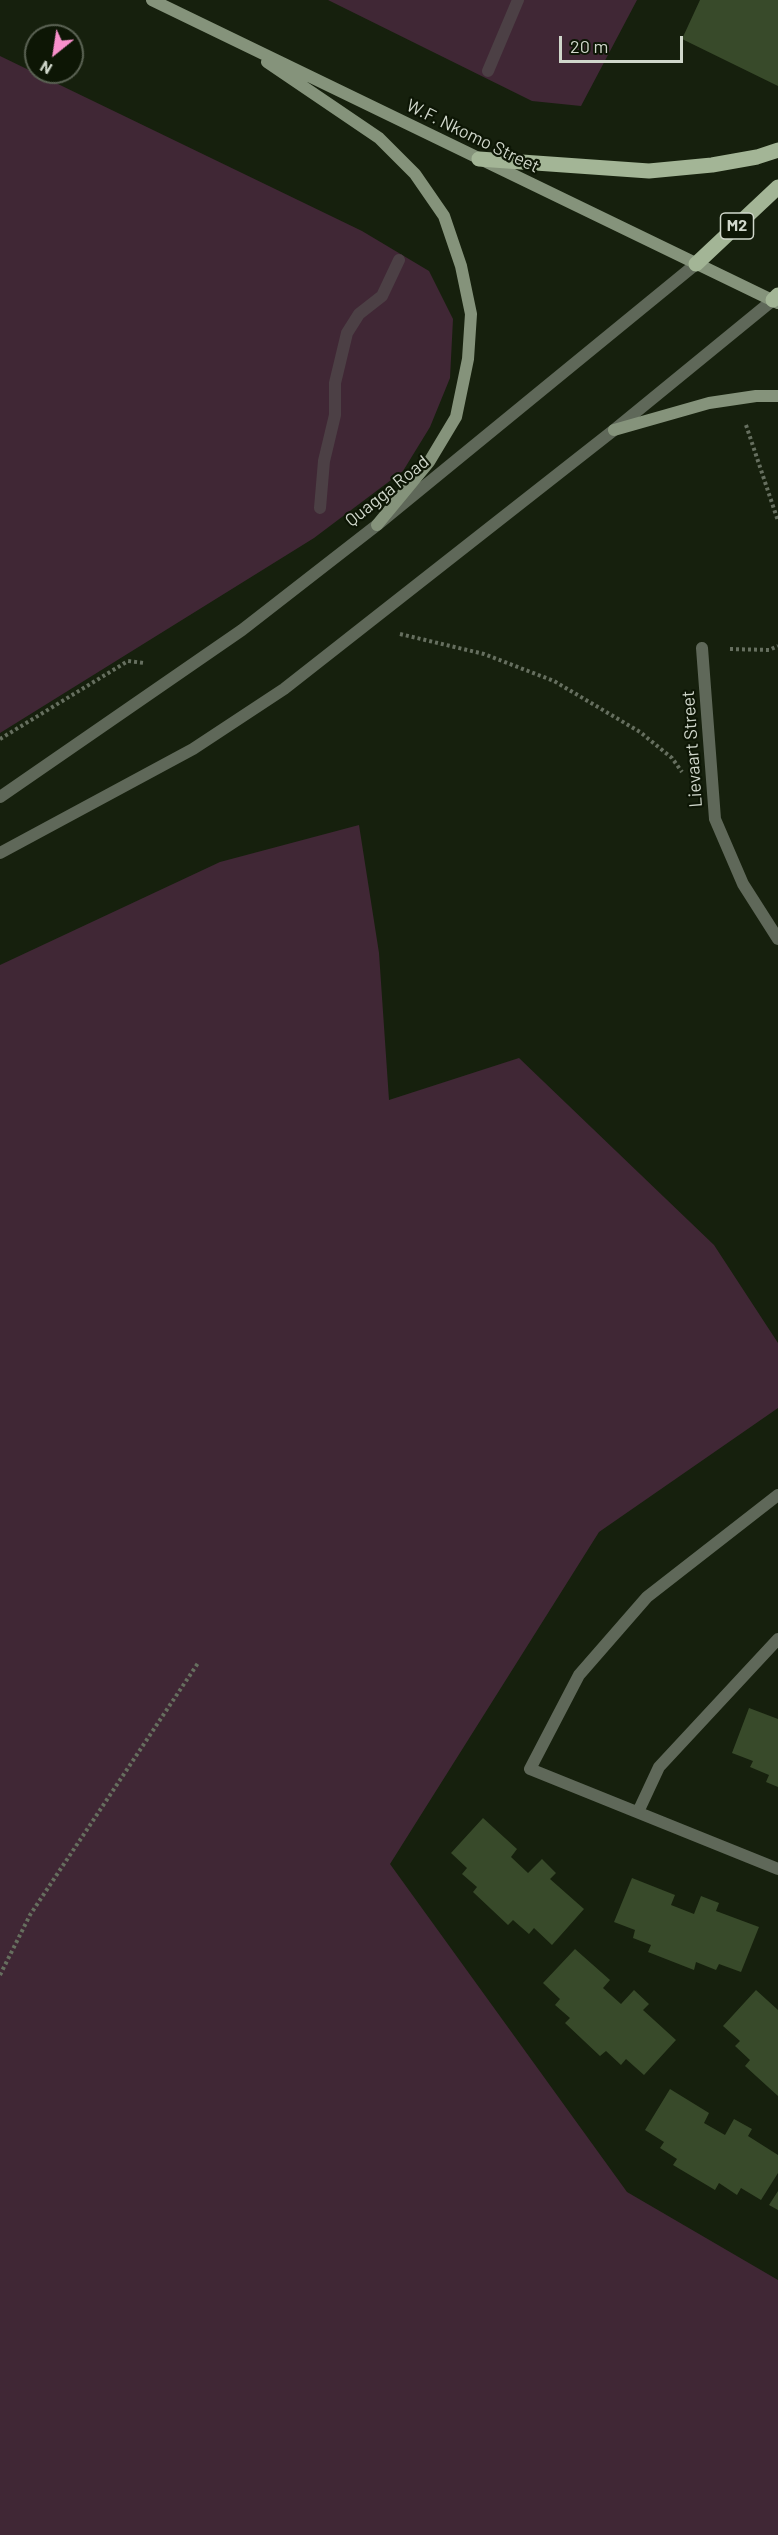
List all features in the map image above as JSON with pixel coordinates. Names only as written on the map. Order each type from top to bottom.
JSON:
[{"type":"main road","name":"W.F. Nkomo Street","points":[[152,0],[696,264],[776,300]]},
{"type":"main road","points":[[229,36],[379,138],[408,167],[444,216],[461,266],[471,314],[468,359],[456,417],[429,462],[376,525]]},
{"type":"main road","points":[[479,159],[649,171],[712,165],[757,157],[778,150]]},
{"type":"main road","name":"Quagga Road","points":[[696,264],[778,187]]},
{"type":"main road","points":[[614,430],[709,403],[756,396],[778,396]]},
{"type":"street","name":"Quagga Road","points":[[0,797],[242,630],[376,525],[696,264]]},
{"type":"street","points":[[0,853],[193,749],[284,689],[776,300]]},
{"type":"street","name":"Lievaart Street","points":[[702,648],[715,819],[742,884],[778,939]]},
{"type":"street","points":[[778,1495],[647,1597],[579,1675],[530,1769],[778,1869]]},
{"type":"street","points":[[638,1812],[659,1767],[778,1639]]},
{"type":"path","points":[[738,399],[778,521]]},
{"type":"path","points":[[366,626],[484,654],[554,681],[640,732],[672,758],[684,775]]},
{"type":"path","points":[[702,648],[769,650],[778,646]]},
{"type":"path","points":[[0,738],[128,662],[190,667]]},
{"type":"path","points":[[0,1975],[30,1915],[198,1662]]},
{"type":"shaded area","points":[[328,0],[637,0],[581,106],[532,101]]},
{"type":"shaded area","points":[[0,56],[24,68],[24,84],[58,84],[362,231],[429,271],[453,319],[450,378],[430,427],[403,471],[314,538],[0,733]]},
{"type":"shaded area","points":[[359,825],[379,953],[389,1100],[519,1058],[714,1245],[778,1343],[778,1408],[599,1532],[390,1864],[627,2192],[778,2280],[778,2535],[0,2535],[0,965],[220,862]]},
{"type":"building","points":[[700,0],[778,0],[778,86],[682,39]]},
{"type":"building","points":[[749,1708],[778,1719],[778,1787],[766,1782],[769,1775],[750,1767],[753,1761],[732,1753]]},
{"type":"building","points":[[483,1818],[517,1849],[511,1857],[528,1873],[542,1859],[556,1873],[550,1879],[584,1909],[552,1945],[534,1928],[529,1934],[513,1920],[508,1925],[473,1892],[477,1887],[462,1874],[467,1868],[451,1853]]},
{"type":"building","points":[[632,1878],[675,1895],[671,1905],[694,1914],[701,1896],[719,1903],[716,1911],[759,1927],[741,1972],[719,1964],[716,1970],[696,1962],[694,1970],[648,1952],[651,1945],[633,1938],[635,1930],[614,1922]]},
{"type":"building","points":[[575,1949],[610,1980],[603,1988],[621,2004],[634,1990],[649,2004],[643,2010],[676,2040],[644,2075],[626,2059],[621,2065],[606,2051],[600,2056],[565,2023],[570,2018],[555,2005],[560,1999],[543,1983]]},
{"type":"building","points":[[756,1990],[778,2010],[778,2096],[745,2066],[750,2060],[735,2046],[740,2041],[723,2026]]},
{"type":"building","points":[[670,2089],[709,2113],[704,2123],[725,2135],[734,2119],[752,2129],[748,2136],[778,2155],[778,2173],[761,2200],[741,2188],[737,2195],[719,2183],[715,2190],[673,2165],[677,2159],[660,2148],[664,2142],[645,2130]]},
{"type":"building","points":[[778,2191],[778,2210],[769,2205]]},
{"type":"waterway","points":[[488,71],[518,0]]},
{"type":"waterway","points":[[320,508],[324,461],[335,415],[335,383],[347,333],[359,314],[382,296],[399,260]]}]
